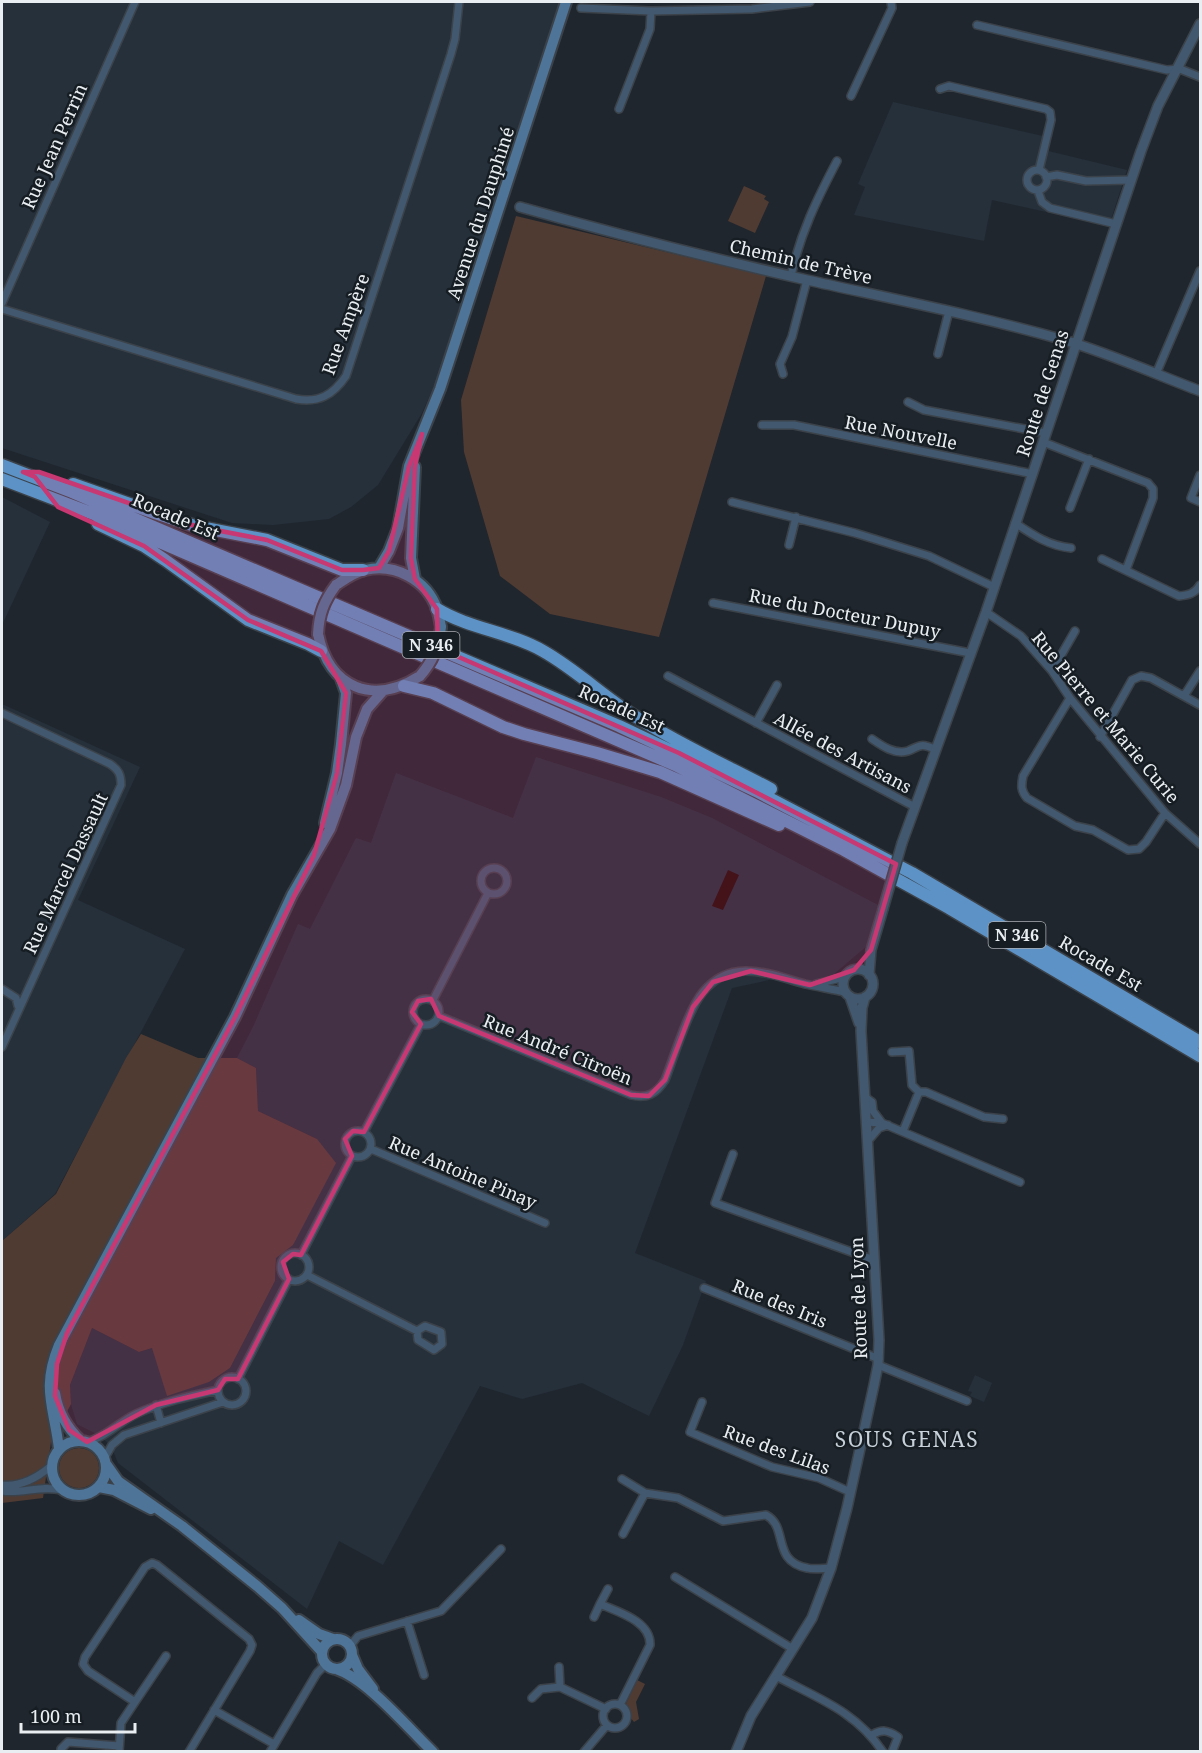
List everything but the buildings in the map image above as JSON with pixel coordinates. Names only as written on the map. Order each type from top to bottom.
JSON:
[{"type":"highway","name":"Rocade Est","points":[[2,465],[620,726],[756,791],[912,873],[1200,1042]]},
{"type":"highway","points":[[23,472],[39,472],[195,526],[267,540],[342,570],[363,570]]},
{"type":"highway","name":"Rocade Est","points":[[2,479],[51,497],[612,736],[752,802],[949,908],[1200,1056]]},
{"type":"highway","points":[[51,497],[58,507],[151,551],[248,620],[321,651]]},
{"type":"highway","points":[[437,609],[451,618],[518,638],[545,652],[650,726],[829,821],[833,830]]},
{"type":"highway","points":[[405,686],[439,695],[514,731],[660,772],[832,850],[844,850]]},
{"type":"main road","name":"Avenue du Dauphiné","points":[[379,568],[398,528],[409,466],[440,389],[566,2]]},
{"type":"main road","name":"Avenue du Dauphiné","points":[[415,579],[411,558],[411,524],[415,466],[422,434]]},
{"type":"main road","points":[[314,855],[328,812],[337,773],[346,693],[341,679],[321,651],[318,634],[319,616],[325,600],[336,585],[363,570],[379,568],[398,571],[415,579],[428,592],[437,609],[441,627],[439,646],[432,663],[420,676],[405,686],[382,692],[361,689],[341,679]]},
{"type":"main road","points":[[59,1449],[48,1386],[52,1363],[235,1017],[292,895],[330,829],[346,785],[356,737],[367,709],[382,692]]},
{"type":"main road","points":[[67,1333],[54,1377],[55,1396],[69,1430],[99,1449],[118,1480],[234,1566],[282,1608],[319,1634],[343,1640],[351,1650],[358,1669],[382,1701]]},
{"type":"main road","points":[[84,1441],[66,1444],[54,1457],[51,1466],[52,1475],[61,1490],[76,1496],[92,1493],[99,1487],[106,1473],[105,1462]]},
{"type":"main road","points":[[99,1487],[114,1490],[182,1526]]},
{"type":"main road","points":[[282,1608],[322,1652],[331,1666],[352,1676],[382,1701],[433,1752]]},
{"type":"main road","points":[[322,1652],[325,1644],[333,1639]]},
{"type":"main road","points":[[331,1666],[348,1664],[351,1650]]},
{"type":"street","name":"Rue Jean Perrin","points":[[2,303],[135,2]]},
{"type":"street","name":"Rue Ampère","points":[[2,309],[296,399],[321,399],[332,393],[346,376],[426,132],[455,39],[459,2]]},
{"type":"street","points":[[684,10],[686,2]]},
{"type":"street","points":[[581,8],[606,5],[651,11],[752,9],[810,2]]},
{"type":"street","points":[[851,96],[892,8],[891,2]]},
{"type":"street","points":[[619,109],[650,29],[651,11]]},
{"type":"street","name":"Route de Genas","points":[[915,807],[986,612],[1131,180],[1158,106],[1200,24]]},
{"type":"street","points":[[977,25],[1170,71],[1180,69],[1200,77]]},
{"type":"street","points":[[940,89],[949,86],[1046,109],[1050,112],[1051,120],[1039,170]]},
{"type":"street","points":[[791,276],[803,231],[815,202],[837,161]]},
{"type":"street","points":[[1039,170],[1046,177]]},
{"type":"street","points":[[1039,170],[1032,171],[1026,178],[1029,188],[1038,191],[1045,187],[1046,177]]},
{"type":"street","points":[[1046,177],[1057,175],[1086,181],[1131,180]]},
{"type":"street","points":[[1038,191],[1042,202],[1050,208],[1116,224]]},
{"type":"street","name":"Chemin de Trève","points":[[520,207],[594,228],[807,280],[949,311],[1076,344],[1200,392]]},
{"type":"street","points":[[1156,374],[1200,271]]},
{"type":"street","points":[[783,374],[780,364],[792,337],[807,280]]},
{"type":"street","points":[[938,354],[949,311]]},
{"type":"street","points":[[908,402],[924,410],[1045,438],[1148,483],[1153,489],[1153,498],[1126,570]]},
{"type":"street","name":"Rue Nouvelle","points":[[762,425],[794,425],[1033,474]]},
{"type":"street","points":[[1071,508],[1089,459]]},
{"type":"street","points":[[1200,475],[1191,498],[1200,502]]},
{"type":"street","points":[[732,502],[796,517],[929,556],[994,587]]},
{"type":"street","points":[[789,545],[796,517]]},
{"type":"street","points":[[1015,524],[1041,540],[1060,547],[1071,548]]},
{"type":"street","points":[[1102,559],[1179,596],[1189,595],[1200,585]]},
{"type":"street","name":"Rue du Docteur Dupuy","points":[[713,603],[970,653]]},
{"type":"street","name":"Rue Pierre et Marie Curie","points":[[986,612],[1021,636],[1052,671],[1100,736],[1166,813],[1200,844]]},
{"type":"street","points":[[1052,671],[1075,632]]},
{"type":"street","points":[[1184,696],[1200,671]]},
{"type":"street","name":"Allée des Artisans","points":[[668,676],[915,807]]},
{"type":"street","points":[[1100,736],[1131,680],[1141,676],[1151,678],[1200,705]]},
{"type":"street","name":"Allée des Artisans","points":[[756,723],[777,685]]},
{"type":"street","points":[[1070,698],[1023,776],[1021,787],[1024,794],[1075,826],[1094,830],[1128,850],[1139,849],[1166,813]]},
{"type":"street","points":[[2,724],[4,714]]},
{"type":"street","name":"Rue Marcel Dassault","points":[[2,1047],[121,785],[121,776],[110,764],[4,714]]},
{"type":"street","points":[[872,739],[885,748],[900,752],[923,745],[935,749]]},
{"type":"street","points":[[871,950],[845,977],[843,985],[848,995],[857,999],[865,997],[872,987],[869,975],[871,950],[902,843],[915,807]]},
{"type":"street","points":[[492,868],[500,869],[507,879],[505,889],[498,894],[488,893],[481,885],[483,874],[492,868]]},
{"type":"street","points":[[433,1000],[488,893]]},
{"type":"street","points":[[854,970],[861,969],[869,975]]},
{"type":"street","name":"Rue André Citroën","points":[[439,1016],[640,1097],[649,1096],[658,1091],[665,1080],[693,1007],[713,982],[735,972],[764,971],[848,995]]},
{"type":"street","name":"Rue André Citroën","points":[[810,985],[845,977]]},
{"type":"street","points":[[2,989],[16,998],[20,1007]]},
{"type":"street","name":"Route de Lyon","points":[[848,995],[861,1031]]},
{"type":"street","name":"Route de Lyon","points":[[736,1752],[752,1716],[812,1618],[831,1568],[878,1362],[861,1031],[865,997]]},
{"type":"street","points":[[422,999],[433,1000],[439,1009],[439,1016],[433,1023],[421,1024],[413,1016],[415,1004],[422,999]]},
{"type":"street","name":"Rue Antoine Pinay","points":[[364,1132],[421,1024]]},
{"type":"street","points":[[892,1052],[909,1051],[912,1085],[919,1092],[926,1092],[990,1119],[1003,1119]]},
{"type":"street","points":[[903,1131],[919,1092]]},
{"type":"street","points":[[865,1097],[872,1102],[873,1111],[885,1124]]},
{"type":"street","points":[[866,1122],[885,1124],[903,1131],[1020,1182]]},
{"type":"street","points":[[867,1142],[885,1124]]},
{"type":"street","points":[[353,1131],[364,1132],[370,1138],[370,1149],[363,1157],[352,1156],[345,1148],[345,1140],[353,1131]]},
{"type":"street","name":"Rue Antoine Pinay","points":[[370,1149],[545,1223]]},
{"type":"street","points":[[732,1154],[715,1203],[874,1260]]},
{"type":"street","points":[[302,1255],[352,1156]]},
{"type":"street","points":[[293,1254],[302,1255],[308,1262],[307,1275],[300,1280],[289,1279],[282,1271],[283,1262],[293,1254]]},
{"type":"street","points":[[307,1275],[417,1331]]},
{"type":"street","points":[[238,1379],[289,1279]]},
{"type":"street","name":"Rue des Iris","points":[[704,1288],[967,1401]]},
{"type":"street","points":[[84,1441],[104,1436],[132,1416],[156,1405],[218,1390],[225,1379],[238,1379]]},
{"type":"street","points":[[105,1462],[112,1445],[124,1435],[223,1402],[236,1404],[243,1399],[245,1390],[238,1379]]},
{"type":"street","points":[[218,1390],[223,1402]]},
{"type":"street","points":[[194,1396],[199,1410]]},
{"type":"street","name":"Rue des Lilas","points":[[702,1402],[690,1432],[772,1467],[819,1478],[850,1492]]},
{"type":"street","points":[[156,1405],[161,1423]]},
{"type":"street","points":[[2,1485],[10,1486],[40,1476],[51,1466]]},
{"type":"street","points":[[622,1479],[645,1493],[678,1498],[723,1521],[766,1515],[775,1522],[784,1554],[788,1559],[807,1568],[831,1568]]},
{"type":"street","points":[[2,1491],[26,1491],[43,1487],[61,1490]]},
{"type":"street","points":[[623,1534],[645,1493]]},
{"type":"street","points":[[351,1650],[357,1636],[441,1611],[501,1549]]},
{"type":"street","points":[[135,1702],[88,1671],[83,1664],[85,1657],[145,1566],[152,1563],[231,1624],[249,1639],[252,1645],[189,1752]]},
{"type":"street","points":[[675,1577],[793,1649]]},
{"type":"street","points":[[594,1617],[608,1589]]},
{"type":"street","points":[[600,1604],[633,1619],[648,1632],[650,1638],[650,1645],[620,1705]]},
{"type":"street","points":[[407,1621],[424,1675]]},
{"type":"street","points":[[61,1752],[68,1742],[119,1749],[121,1723],[166,1656]]},
{"type":"street","points":[[270,1752],[317,1672],[331,1666]]},
{"type":"street","points":[[559,1667],[560,1687]]},
{"type":"street","points":[[776,1676],[838,1708],[872,1735],[883,1752]]},
{"type":"street","points":[[532,1698],[541,1689],[560,1687],[606,1709]]},
{"type":"street","points":[[613,1705],[620,1705],[627,1713],[624,1724],[614,1728],[604,1719],[606,1709],[613,1705]]},
{"type":"street","points":[[214,1710],[274,1744]]},
{"type":"street","points":[[584,1752],[608,1725]]},
{"type":"street","points":[[872,1735],[880,1730],[890,1731],[898,1737],[892,1752]]},
{"type":"highlighted area","points":[[422,434],[415,466],[411,558],[415,579],[437,609],[438,648],[679,753],[896,864],[871,950],[854,970],[810,985],[751,971],[713,982],[693,1007],[665,1080],[649,1096],[631,1095],[439,1016],[431,999],[418,1001],[412,1012],[421,1024],[364,1132],[353,1131],[345,1139],[352,1156],[301,1255],[293,1254],[283,1262],[289,1279],[238,1379],[225,1379],[218,1390],[156,1405],[87,1442],[69,1430],[55,1396],[57,1364],[67,1333],[235,1017],[314,855],[337,773],[346,693],[321,651],[248,620],[144,546],[58,507],[35,477],[23,472],[39,472],[195,526],[267,540],[342,570],[363,570],[379,568],[389,551],[409,466]]},
{"type":"shaded area","points":[[2,2],[559,2],[444,364],[422,413],[378,485],[351,507],[329,519],[273,525],[232,523],[2,448]]},
{"type":"shaded area","points":[[893,102],[1043,136],[1040,149],[1127,170],[1109,226],[992,200],[984,241],[854,215],[865,187],[858,184]]},
{"type":"shaded area","points":[[744,186],[766,196],[764,199],[769,202],[755,233],[728,221]]},
{"type":"shaded area","points":[[516,216],[766,276],[659,637],[550,614],[500,576],[464,452],[461,400]]},
{"type":"shaded area","points":[[2,497],[50,522],[2,625]]},
{"type":"shaded area","points":[[2,704],[140,767],[78,900],[185,949],[55,1194],[2,1241]]},
{"type":"shaded area","points":[[536,757],[661,797],[712,818],[878,905],[868,945],[835,973],[833,986],[810,986],[779,978],[732,988],[635,1253],[706,1281],[683,1345],[649,1416],[582,1383],[522,1399],[480,1386],[383,1565],[339,1541],[307,1609],[118,1463],[111,1446],[99,1435],[77,1424],[71,1404],[70,1385],[92,1328],[139,1352],[152,1348],[209,1382],[230,1368],[275,1281],[276,1257],[293,1245],[317,1139],[258,1111],[256,1068],[237,1058],[298,924],[310,929],[356,838],[371,843],[396,773],[513,818]]},
{"type":"shaded area","points":[[728,870],[739,875],[723,910],[712,906]]},
{"type":"shaded area","points":[[141,1034],[198,1058],[237,1058],[256,1068],[258,1111],[317,1139],[336,1163],[293,1245],[276,1258],[275,1281],[230,1368],[209,1382],[167,1396],[152,1348],[139,1352],[92,1328],[70,1385],[71,1404],[51,1442],[43,1498],[2,1503],[2,1241],[56,1194],[126,1058]]},
{"type":"shaded area","points":[[975,1375],[992,1383],[984,1402],[970,1396],[972,1392],[968,1391]]},
{"type":"shaded area","points":[[79,1448],[87,1449],[93,1454],[98,1460],[98,1476],[93,1482],[87,1487],[79,1488],[71,1487],[65,1482],[60,1476],[59,1468],[60,1460],[65,1454],[71,1449]]},
{"type":"shaded area","points":[[637,1680],[645,1684],[636,1702],[639,1719],[634,1722],[626,1704]]},
{"type":"district","name":"SOUS GENAS","points":[[907,1439]]}]
